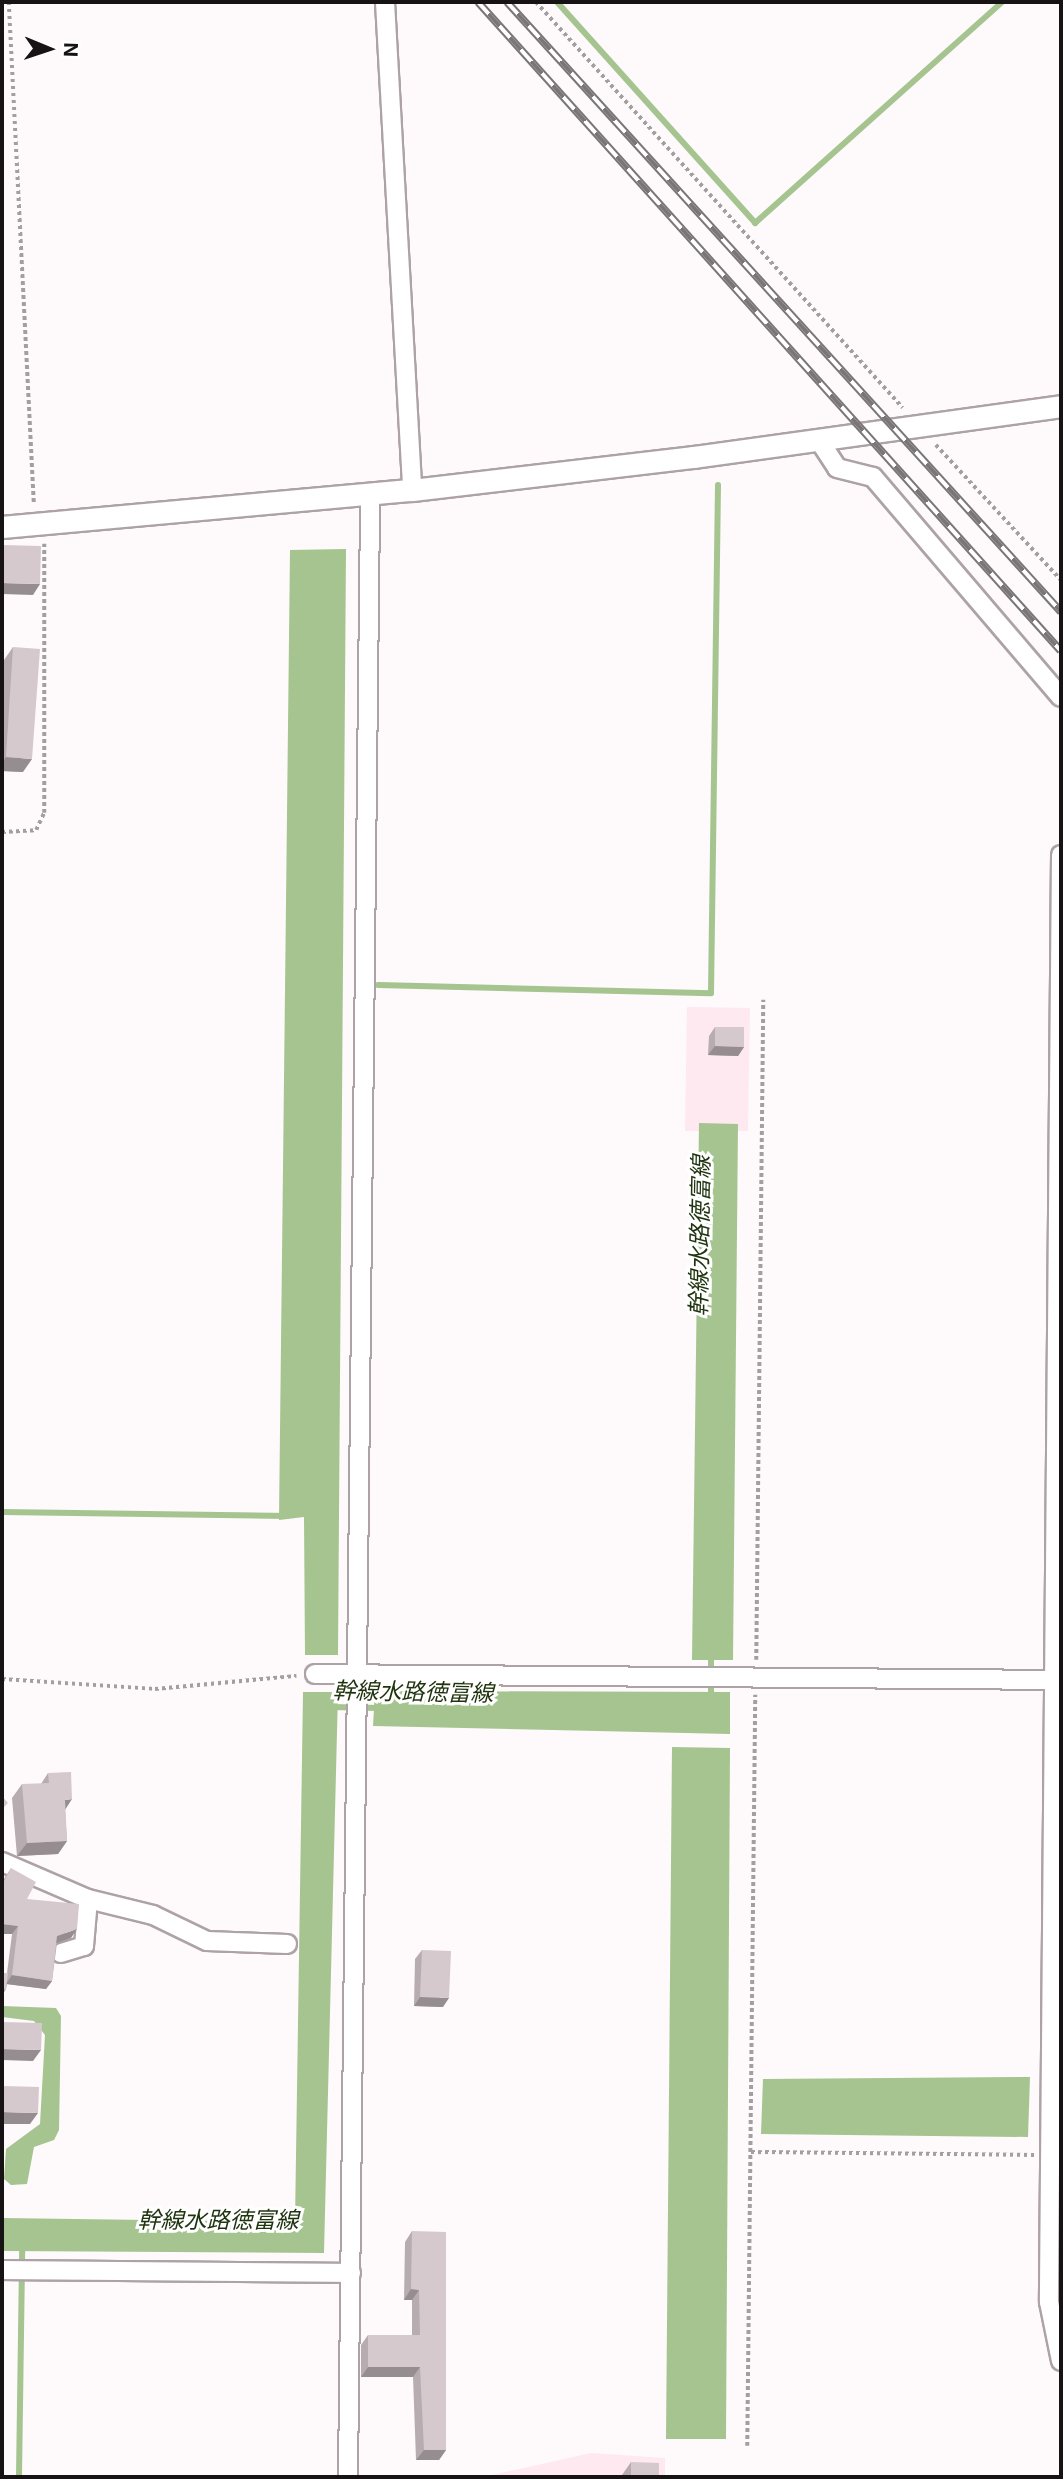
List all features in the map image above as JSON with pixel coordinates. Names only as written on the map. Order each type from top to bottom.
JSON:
[{"type":"street","points":[[385,2],[412,490]]},
{"type":"street","points":[[2,527],[370,495],[819,440],[1061,406]]},
{"type":"street","points":[[819,440],[837,468],[873,477],[1061,697]]},
{"type":"street","points":[[348,2477],[359,1695],[370,495]]},
{"type":"street","points":[[1061,855],[1056,1680],[1050,2097],[1055,2303],[1061,2361]]},
{"type":"street","points":[[316,1674],[1056,1680]]},
{"type":"street","points":[[2,1862],[88,1899],[153,1915],[206,1941],[288,1944]]},
{"type":"street","points":[[61,1954],[84,1946],[88,1899]]},
{"type":"street","points":[[2,2270],[351,2273]]},
{"type":"path","points":[[2,832],[36,830],[44,813],[45,546],[34,505],[9,2]]},
{"type":"path","points":[[536,2],[1061,580]]},
{"type":"path","points":[[747,2446],[763,1000]]},
{"type":"path","points":[[2,1679],[155,1689],[316,1674]]},
{"type":"path","points":[[750,2152],[1050,2155]]},
{"type":"shaded area","points":[[687,1007],[750,1008],[748,1131],[685,1131]]},
{"type":"shaded area","points":[[591,2453],[665,2458],[665,2477],[483,2477]]},
{"type":"water","points":[[346,549],[338,1655],[305,1655],[304,1517],[279,1520],[290,550]]},
{"type":"water","points":[[699,1123],[738,1124],[733,1660],[692,1660]]},
{"type":"water","points":[[375,1691],[730,1692],[730,1734],[373,1726]]},
{"type":"water","points":[[303,1692],[338,1692],[324,2253],[2,2251],[2,2218],[295,2222]]},
{"type":"water","points":[[672,1747],[730,1748],[726,2439],[666,2439]]},
{"type":"water","points":[[2,2006],[56,2008],[61,2016],[59,2130],[54,2140],[34,2147],[27,2184],[11,2185],[4,2179],[6,2149],[40,2124],[45,2035],[34,2021],[2,2017]]},
{"type":"water","points":[[1030,2077],[1028,2137],[761,2134],[763,2079]]},
{"type":"building","points":[[2,545],[41,546],[40,584],[2,583]]},
{"type":"building","points":[[13,647],[40,649],[32,759],[6,757]]},
{"type":"building","points":[[715,1027],[744,1027],[744,1047],[715,1046]]},
{"type":"building","points":[[71,1772],[72,1799],[65,1800],[67,1841],[27,1843],[22,1784],[49,1783],[48,1773]]},
{"type":"building","points":[[2,1796],[8,1803],[2,1809]]},
{"type":"building","points":[[11,1868],[36,1882],[27,1899],[79,1904],[77,1929],[57,1936],[52,1981],[12,1975],[18,1926],[2,1924],[2,1885]]},
{"type":"building","points":[[422,1950],[451,1951],[449,1998],[420,1997]]},
{"type":"building","points":[[2,1973],[8,1973],[6,1989],[2,1989]]},
{"type":"building","points":[[2,2022],[42,2023],[41,2050],[2,2049]]},
{"type":"building","points":[[2,2086],[39,2087],[38,2113],[2,2112]]},
{"type":"building","points":[[412,2231],[446,2232],[446,2450],[424,2450],[420,2367],[368,2367],[368,2335],[420,2335],[419,2290],[411,2289]]},
{"type":"building","points":[[631,2462],[659,2463],[659,2477],[631,2477]]},
{"type":"waterway","points":[[557,2],[755,223],[1002,2]]},
{"type":"waterway","points":[[378,985],[711,993],[718,485]]},
{"type":"waterway","points":[[2,1512],[287,1516]]},
{"type":"waterway","name":"幹線水路徳富線","points":[[711,1654],[711,1699]]},
{"type":"waterway","name":"幹線水路徳富線","points":[[331,1707],[379,1708]]},
{"type":"waterway","points":[[19,2477],[22,2251]]},
{"type":"railway","points":[[478,2],[1061,651]]},
{"type":"railway","points":[[507,2],[1061,612]]}]
